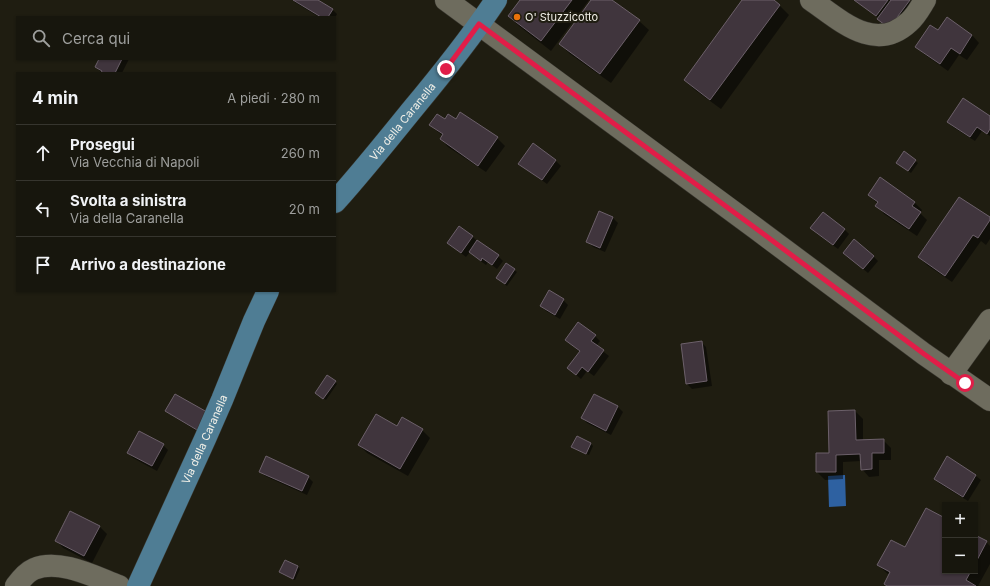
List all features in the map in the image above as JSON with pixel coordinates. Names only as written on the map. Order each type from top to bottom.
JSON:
[{"type":"main road","name":"Via della Caranella","points":[[336,201],[380,151],[450,64],[496,0]]},
{"type":"main road","name":"Via della Caranella","points":[[138,586],[205,439],[254,320],[268,292]]},
{"type":"street","points":[[446,0],[758,230],[917,350],[990,400]]},
{"type":"street","points":[[811,0],[853,29],[862,33],[877,36],[890,34],[906,25],[926,0]]},
{"type":"street","points":[[951,374],[990,320]]},
{"type":"street","points":[[16,586],[34,569],[53,565],[78,570],[119,586]]},
{"type":"water","points":[[845,475],[846,506],[829,507],[828,476]]},
{"type":"building","points":[[293,0],[318,0],[333,9],[329,16],[319,16]]},
{"type":"building","points":[[520,0],[572,0],[541,41],[508,16]]},
{"type":"building","points":[[591,0],[612,0],[640,20],[600,74],[559,44]]},
{"type":"building","points":[[742,0],[774,0],[780,5],[710,100],[684,80]]},
{"type":"building","points":[[854,0],[888,0],[876,16]]},
{"type":"building","points":[[891,0],[910,0],[889,28],[877,19]]},
{"type":"building","points":[[947,17],[972,35],[960,54],[951,48],[940,64],[915,47],[930,25],[938,30]]},
{"type":"building","points":[[98,60],[122,60],[116,72],[102,72],[95,67]]},
{"type":"building","points":[[963,98],[990,116],[990,129],[987,134],[977,127],[970,137],[947,122]]},
{"type":"building","points":[[460,112],[498,137],[478,166],[440,139],[443,134],[429,125],[437,114],[445,119],[448,114],[456,119]]},
{"type":"building","points":[[533,143],[556,160],[542,180],[518,164]]},
{"type":"building","points":[[904,151],[916,160],[908,171],[896,163]]},
{"type":"building","points":[[880,177],[915,202],[912,206],[921,212],[909,229],[875,206],[878,202],[868,195]]},
{"type":"building","points":[[959,197],[990,217],[990,220],[978,238],[973,235],[945,276],[918,257]]},
{"type":"building","points":[[599,211],[613,217],[600,248],[586,242]]},
{"type":"building","points":[[823,212],[845,229],[833,245],[810,228]]},
{"type":"building","points":[[459,226],[473,236],[461,253],[447,243]]},
{"type":"building","points":[[854,239],[874,256],[863,269],[843,253]]},
{"type":"building","points":[[477,240],[499,255],[492,265],[482,258],[481,261],[469,252]]},
{"type":"building","points":[[506,263],[515,269],[505,284],[496,278]]},
{"type":"building","points":[[549,290],[564,299],[555,315],[540,306]]},
{"type":"building","points":[[578,322],[596,335],[591,341],[604,350],[588,372],[582,367],[576,375],[567,368],[580,351],[565,340]]},
{"type":"building","points":[[702,341],[707,381],[686,384],[681,344]]},
{"type":"building","points":[[327,375],[336,381],[323,399],[315,393]]},
{"type":"building","points":[[175,394],[207,412],[197,430],[165,411]]},
{"type":"building","points":[[594,394],[618,406],[606,431],[581,418]]},
{"type":"building","points":[[855,410],[856,440],[884,439],[884,453],[872,453],[872,469],[861,470],[860,454],[836,455],[836,472],[816,472],[816,453],[829,453],[828,411]]},
{"type":"building","points":[[376,414],[397,426],[402,417],[423,429],[400,469],[358,445]]},
{"type":"building","points":[[139,431],[164,444],[152,466],[127,453]]},
{"type":"building","points":[[577,436],[591,443],[586,454],[571,447]]},
{"type":"building","points":[[266,456],[309,476],[302,491],[259,472]]},
{"type":"building","points":[[947,456],[976,475],[963,497],[934,479]]},
{"type":"building","points":[[926,508],[942,516],[942,574],[969,574],[966,580],[976,586],[887,586],[884,584],[890,572],[877,565],[891,540],[905,547]]},
{"type":"building","points":[[70,511],[100,526],[84,556],[55,541]]},
{"type":"building","points":[[978,536],[987,541],[978,558]]},
{"type":"building","points":[[285,560],[298,566],[293,579],[279,572]]},
{"type":"place","name":"O' Stuzzicotto","points":[[517,17]]},
{"type":"route","points":[[446,69],[479,24],[937,364],[965,383]]}]
